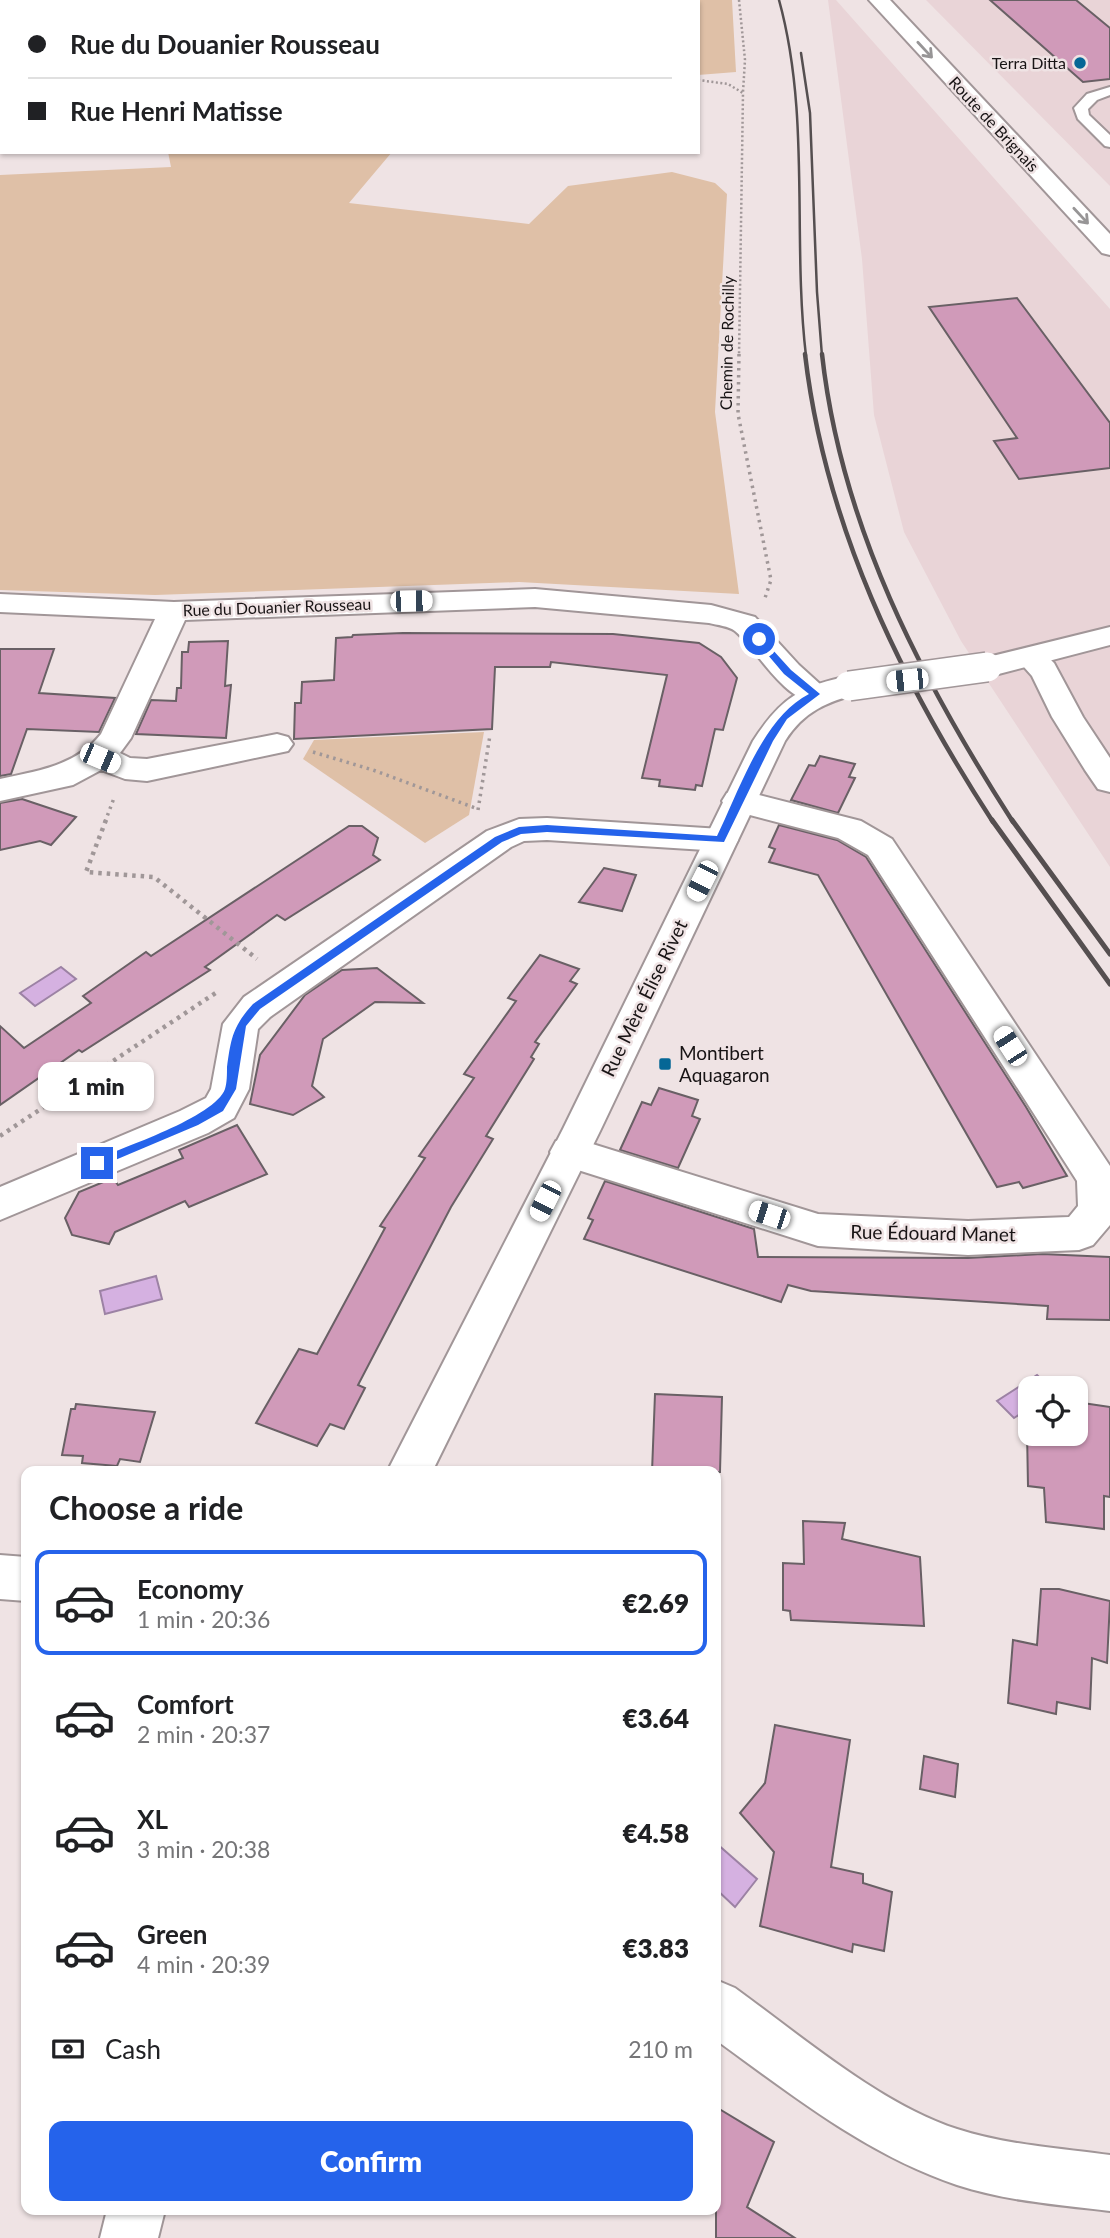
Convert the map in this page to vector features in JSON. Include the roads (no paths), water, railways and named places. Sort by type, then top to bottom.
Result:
[{"type":"street","name":"Route de Brignais","points":[[879,0],[1110,247]]},
{"type":"street","name":"Route de Brignais","points":[[905,0],[1016,116]]},
{"type":"street","name":"Rue du Douanier Rousseau","points":[[0,603],[174,611],[535,597],[602,601],[711,614],[744,623],[788,672],[832,690]]},
{"type":"street","points":[[113,763],[115,738],[174,611]]},
{"type":"street","name":"Rue Mère Élise Rivet","points":[[412,1466],[570,1152],[739,801],[784,717],[803,701],[832,690],[987,667],[1110,636]]},
{"type":"street","points":[[1031,658],[1046,670],[1057,700],[1069,721],[1110,780]]},
{"type":"street","points":[[0,790],[113,763],[147,770],[277,744]]},
{"type":"street","name":"Rue Édouard Manet","points":[[570,1152],[818,1230],[968,1238],[1079,1233],[1098,1211],[1097,1179],[880,847],[849,829],[739,801]]},
{"type":"street","points":[[0,1204],[194,1122],[219,1108],[230,1089],[241,1024],[257,1007],[499,839],[519,830],[547,829],[721,840]]},
{"type":"street","points":[[0,1577],[21,1579]]},
{"type":"street","points":[[721,2011],[822,2083],[892,2128],[956,2157],[1025,2171],[1110,2183]]},
{"type":"street","points":[[129,2238],[135,2215]]},
{"type":"lane","points":[[1110,91],[1092,97],[1081,108],[1083,116],[1110,143]]},
{"type":"railway","points":[[779,0],[795,88],[800,266],[806,356]]},
{"type":"railway","points":[[801,53],[810,113],[822,356]]},
{"type":"railway","points":[[805,354],[815,417],[830,479],[849,540],[872,598],[927,713],[993,822]]},
{"type":"railway","points":[[822,354],[832,418],[847,480],[890,599],[947,713],[1013,822]]},
{"type":"railway","points":[[992,820],[1110,984]]},
{"type":"railway","points":[[1012,820],[1110,954]]},
{"type":"place","name":"Terra Ditta","points":[[1080,63]]},
{"type":"place","name":"Montibert Aquagaron","points":[[665,1064]]}]
